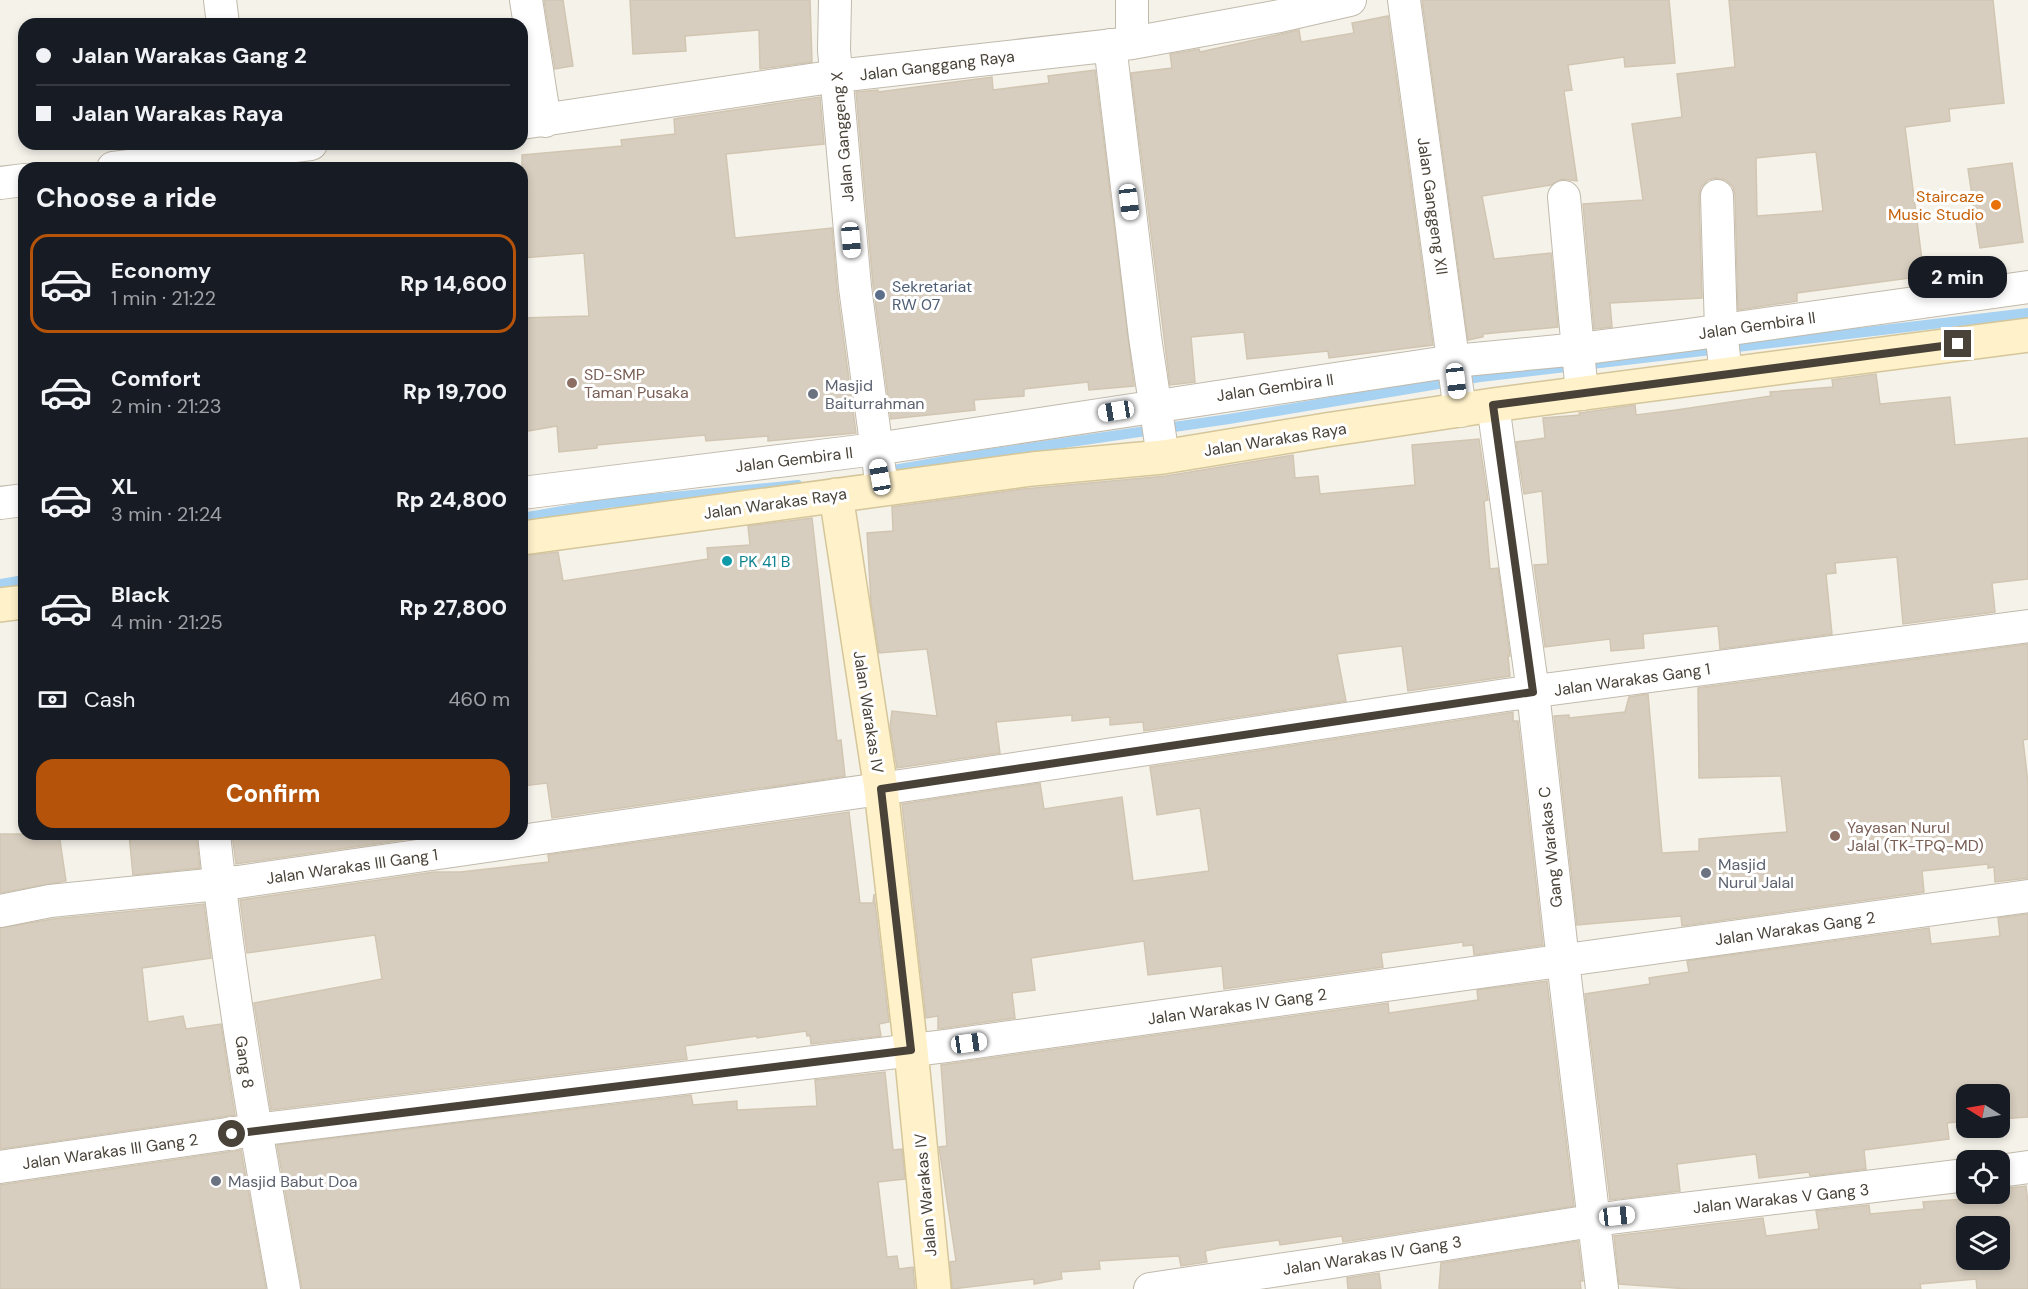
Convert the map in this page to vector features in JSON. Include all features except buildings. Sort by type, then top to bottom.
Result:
[{"type":"street","points":[[220,0],[222,18]]},
{"type":"street","points":[[526,0],[527,18]]},
{"type":"street","name":"Jalan Ganggeng X","points":[[835,0],[834,50],[855,287],[878,467]]},
{"type":"street","points":[[1132,0],[1121,44],[1162,453]]},
{"type":"street","name":"Jalan Ganggang Raya","points":[[534,122],[837,76],[1121,44],[1280,16],[1350,0]]},
{"type":"street","name":"Jalan Ganggeng XII","points":[[1404,0],[1457,383]]},
{"type":"street","points":[[528,30],[534,122]]},
{"type":"street","points":[[148,162],[219,150]]},
{"type":"street","points":[[0,183],[18,181]]},
{"type":"street","points":[[1717,196],[1724,351]]},
{"type":"street","points":[[1564,197],[1580,369]]},
{"type":"street","name":"Jalan Gembira II","points":[[540,512],[878,467],[1156,410],[1457,383],[1724,351],[2028,286]]},
{"type":"street","name":"Jalan Warakas Raya","points":[[540,512],[836,495],[878,467],[1032,469],[1162,453],[1326,430],[1457,383],[1493,405],[1580,369],[1724,351],[2028,335]]},
{"type":"street","name":"Gang Warakas C","points":[[1493,405],[1533,692],[1602,1289]]},
{"type":"street","name":"Jalan Warakas IV","points":[[836,495],[881,789],[911,1050],[934,1289]]},
{"type":"street","points":[[0,503],[18,501]]},
{"type":"street","points":[[0,605],[18,603]]},
{"type":"street","name":"Jalan Warakas Gang 1","points":[[881,789],[1533,692],[2028,626]]},
{"type":"street","name":"Jalan Warakas III Gang 1","points":[[528,840],[881,789]]},
{"type":"street","name":"Gang 8","points":[[215,840],[255,1130],[284,1289]]},
{"type":"street","name":"Jalan Warakas III Gang 1","points":[[0,911],[50,902],[219,884],[526,840]]},
{"type":"street","name":"Jalan Warakas Gang 2","points":[[1563,961],[2028,896]]},
{"type":"street","name":"Jalan Warakas IV Gang 2","points":[[911,1050],[1563,961]]},
{"type":"street","points":[[255,1130],[911,1050]]},
{"type":"street","name":"Jalan Warakas III Gang 2","points":[[0,1167],[255,1130]]},
{"type":"street","points":[[2010,1170],[2028,1167]]},
{"type":"street","name":"Jalan Warakas V Gang 3","points":[[1595,1220],[1956,1176]]},
{"type":"street","name":"Jalan Warakas IV Gang 3","points":[[1150,1289],[1337,1262],[1595,1220]]},
{"type":"waterway","points":[[882,472],[974,456],[1229,419],[1480,377],[2028,313]]},
{"type":"waterway","points":[[528,517],[608,503],[798,485]]},
{"type":"waterway","points":[[0,584],[18,581]]},
{"type":"place","name":"Staircaze Music Studio","points":[[1996,205]]},
{"type":"place","name":"Sekretariat RW 07","points":[[880,295]]},
{"type":"place","name":"SD-SMP Taman Pusaka","points":[[572,383]]},
{"type":"place","name":"Masjid Baiturrahman","points":[[813,394]]},
{"type":"place","name":"PK 41 B","points":[[727,561]]},
{"type":"place","name":"Yayasan Nurul Jalal (TK-TPQ-MD)","points":[[1835,836]]},
{"type":"place","name":"Masjid Nurul Jalal","points":[[1706,873]]},
{"type":"place","name":"Masjid Babut Doa","points":[[216,1181]]},
{"type":"route","points":[[232,1134],[911,1050],[881,789],[1533,692],[1493,405],[1958,344]]}]
